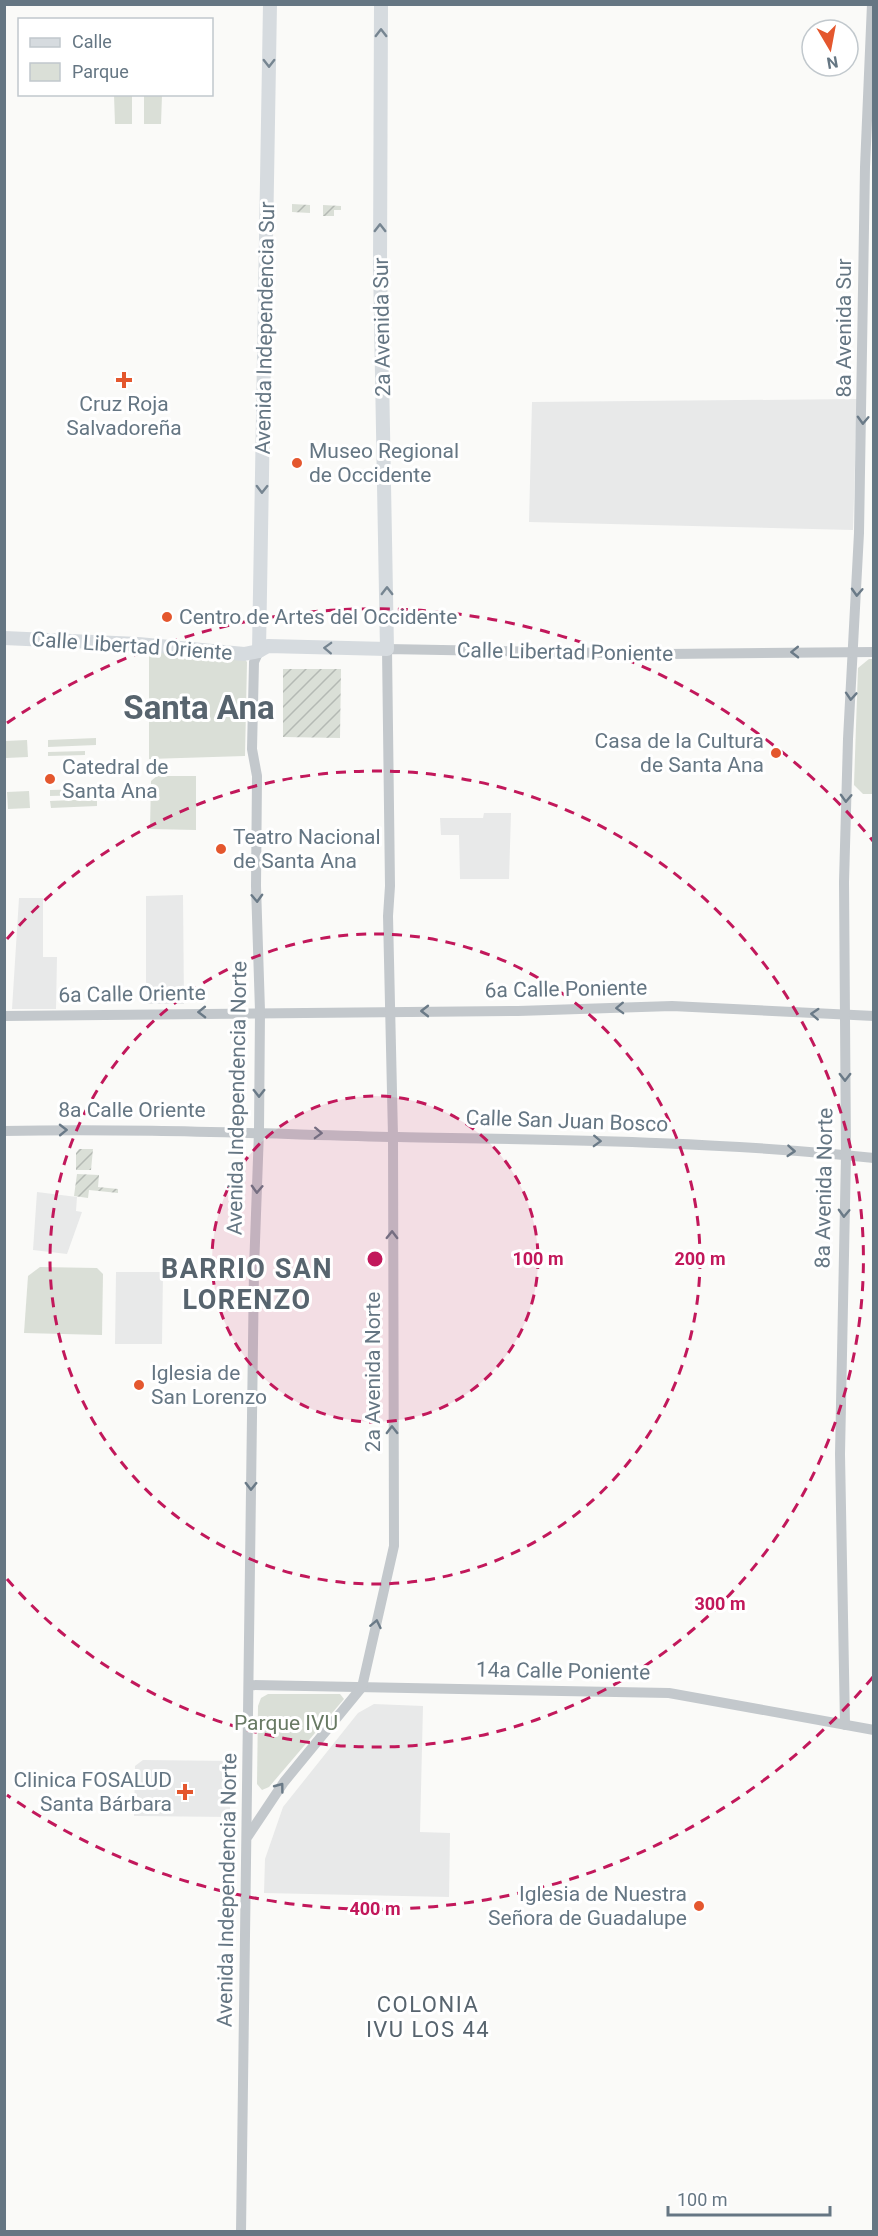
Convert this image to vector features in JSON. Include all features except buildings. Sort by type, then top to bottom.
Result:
[{"type":"main road","name":"Avenida Independencia Sur","points":[[259,651],[270,4]]},
{"type":"main road","name":"2a Avenida Sur","points":[[381,4],[380,265],[387,649]]},
{"type":"main road","name":"Calle Libertad Oriente","points":[[4,638],[138,644],[244,654],[259,651]]},
{"type":"main road","name":"Calle Libertad Poniente","points":[[259,651],[268,646],[387,649]]},
{"type":"street","name":"8a Avenida Sur","points":[[854,652],[864,382],[865,167],[872,4]]},
{"type":"street","name":"Calle Libertad Poniente","points":[[387,649],[668,654],[873,652]]},
{"type":"street","name":"2a Avenida Norte","points":[[248,1836],[284,1782],[362,1687],[394,1546],[393,1136],[387,649]]},
{"type":"street","name":"Avenida Independencia Norte","points":[[241,2232],[254,1269],[260,1011],[256,886],[257,776],[252,749],[254,662],[259,651]]},
{"type":"street","name":"8a Avenida Norte","points":[[845,1725],[840,1454],[841,1303],[846,1155],[844,882],[854,652]]},
{"type":"street","name":"6a Calle Poniente","points":[[260,1011],[518,1011],[672,1006],[873,1016]]},
{"type":"street","name":"6a Calle Oriente","points":[[4,1016],[260,1011]]},
{"type":"street","name":"8a Calle Oriente","points":[[4,1131],[144,1129],[259,1131]]},
{"type":"street","name":"Calle San Juan Bosco","points":[[259,1131],[673,1144],[873,1158]]},
{"type":"street","name":"14a Calle Poniente","points":[[249,1685],[669,1693],[873,1730]]},
{"type":"shaded area","points":[[857,399],[853,530],[529,522],[532,402]]},
{"type":"shaded area","points":[[484,813],[511,813],[509,879],[460,879],[459,835],[441,835],[440,818],[483,818]]},
{"type":"shaded area","points":[[183,895],[184,1004],[146,1004],[146,896]]},
{"type":"shaded area","points":[[19,898],[43,898],[43,957],[57,957],[56,1009],[12,1009]]},
{"type":"shaded area","points":[[37,1192],[77,1197],[76,1211],[82,1212],[67,1254],[33,1250]]},
{"type":"shaded area","points":[[116,1272],[163,1272],[162,1344],[115,1344]]},
{"type":"shaded area","points":[[374,1704],[423,1706],[420,1832],[450,1833],[449,1897],[264,1893],[265,1859],[283,1807],[358,1713]]},
{"type":"shaded area","points":[[143,1760],[230,1761],[230,1817],[134,1816],[135,1766]]},
{"type":"green space","points":[[114,96],[132,96],[132,124],[115,124]]},
{"type":"green space","points":[[144,96],[162,96],[161,124],[144,124]]},
{"type":"green space","points":[[292,204],[310,205],[310,213],[292,212]]},
{"type":"green space","points":[[323,205],[341,206],[341,210],[334,210],[334,216],[323,216]]},
{"type":"green space","points":[[149,651],[244,658],[247,662],[245,756],[149,759]]},
{"type":"green space","points":[[869,659],[874,659],[874,794],[863,794],[854,785],[858,668]]},
{"type":"green space","points":[[283,669],[341,669],[340,738],[283,737]]},
{"type":"green space","points":[[96,738],[96,745],[48,747],[48,740]]},
{"type":"green space","points":[[27,740],[28,757],[6,758],[5,741]]},
{"type":"green space","points":[[85,751],[85,755],[48,756],[48,752]]},
{"type":"green space","points":[[157,776],[196,776],[196,830],[150,829],[151,781]]},
{"type":"green space","points":[[86,789],[86,795],[50,796],[50,790]]},
{"type":"green space","points":[[29,791],[30,808],[8,809],[7,792]]},
{"type":"green space","points":[[97,799],[97,806],[51,808],[50,801]]},
{"type":"green space","points":[[79,1149],[93,1149],[91,1170],[76,1170],[76,1153]]},
{"type":"green space","points":[[77,1174],[99,1175],[98,1187],[118,1189],[118,1193],[89,1190],[88,1198],[74,1196]]},
{"type":"green space","points":[[40,1267],[97,1268],[103,1274],[102,1335],[24,1333],[28,1276]]},
{"type":"green space","name":"Parque IVU","points":[[268,1694],[340,1694],[344,1699],[269,1787],[262,1790],[257,1784],[258,1706],[261,1698]]},
{"type":"place","name":"Cruz Roja Salvadoreña","points":[[124,380]]},
{"type":"place","name":"Museo Regional de Occidente","points":[[297,463]]},
{"type":"place","name":"Centro de Artes del Occidente","points":[[167,617]]},
{"type":"place","name":"Casa de la Cultura de Santa Ana","points":[[776,753]]},
{"type":"place","name":"Catedral de Santa Ana","points":[[50,779]]},
{"type":"place","name":"Teatro Nacional de Santa Ana","points":[[221,849]]},
{"type":"place","name":"Iglesia de San Lorenzo","points":[[139,1385]]},
{"type":"place","name":"Clinica FOSALUD Santa Bárbara","points":[[185,1792]]},
{"type":"place","name":"Iglesia de Nuestra Señora de Guadalupe","points":[[699,1906]]},
{"type":"district","name":"Santa Ana","points":[[199,707]]},
{"type":"district","name":"BARRIO SAN LORENZO","points":[[247,1284]]},
{"type":"district","name":"COLONIA IVU LOS 44","points":[[428,2016]]}]
